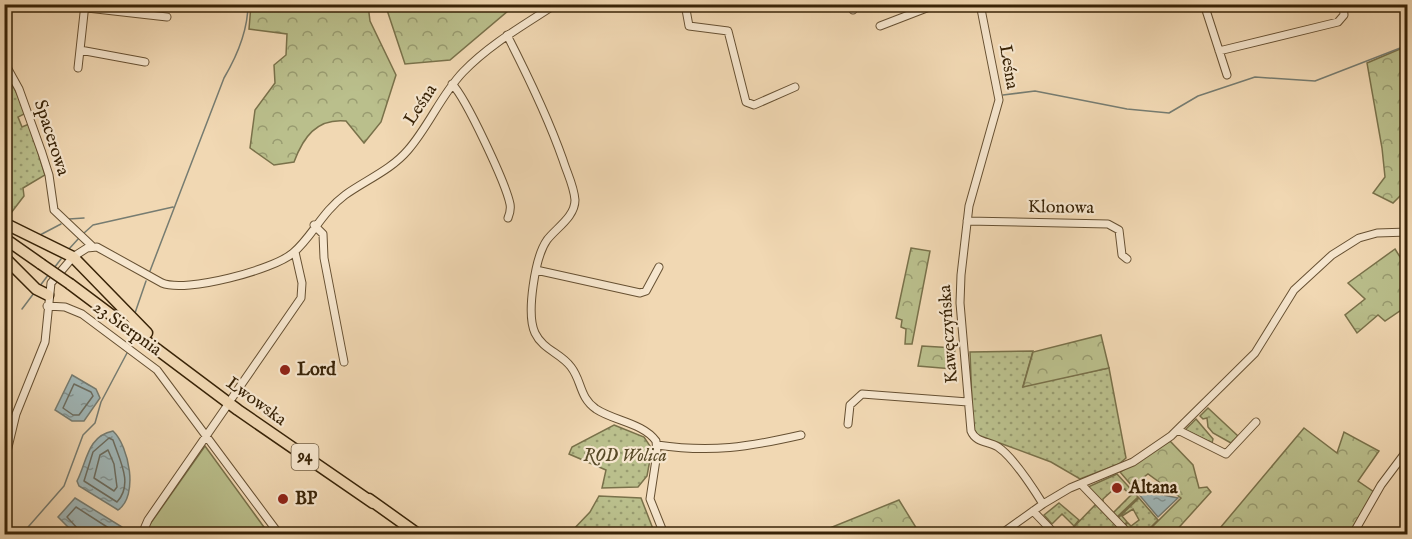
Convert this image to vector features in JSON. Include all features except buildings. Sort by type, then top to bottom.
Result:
[{"type":"main road","points":[[4,224],[74,257],[172,356]]},
{"type":"main road","name":"Lwowska","points":[[4,238],[418,534]]},
{"type":"main road","points":[[4,257],[48,301]]},
{"type":"main road","name":"Lwowska","points":[[153,344],[230,400]]},
{"type":"street","points":[[52,4],[166,17]]},
{"type":"street","name":"Leśna","points":[[295,252],[314,225],[344,195],[402,156],[452,84],[474,61],[507,35],[556,4]]},
{"type":"street","points":[[686,4],[689,26],[728,31],[746,102],[754,105],[795,87]]},
{"type":"street","points":[[880,26],[937,4]]},
{"type":"street","name":"Leśna","points":[[980,4],[999,100],[990,134]]},
{"type":"street","points":[[1204,4],[1227,75]]},
{"type":"street","points":[[1219,51],[1338,22],[1344,15],[1342,4]]},
{"type":"street","points":[[78,68],[85,6]]},
{"type":"street","points":[[507,35],[531,81],[574,190],[575,202],[569,217],[546,242],[538,259],[531,318],[538,339],[571,366],[583,396],[593,406],[643,429],[653,437],[657,445],[650,499],[664,534]]},
{"type":"street","points":[[80,50],[145,62]]},
{"type":"street","name":"Spacerowa","points":[[4,62],[20,91],[42,153],[50,179],[54,210],[92,246]]},
{"type":"street","points":[[452,84],[465,101],[502,183],[510,204],[508,218]]},
{"type":"street","name":"Kawęczyńska","points":[[990,134],[967,221],[960,288],[972,434],[976,439],[1004,452],[1043,504]]},
{"type":"street","name":"Klonowa","points":[[967,221],[1108,224],[1118,228],[1122,255],[1127,258]]},
{"type":"street","points":[[314,225],[323,234],[324,258],[344,362]]},
{"type":"street","points":[[1001,534],[1043,504],[1150,453],[1178,430],[1254,353],[1280,310],[1306,276],[1332,255],[1359,238],[1377,233],[1407,232]]},
{"type":"street","points":[[4,464],[16,414],[44,345],[51,283],[59,271],[74,257],[92,246],[103,249],[162,283],[174,286],[246,274],[295,252],[302,283],[301,298],[148,520],[142,534]]},
{"type":"street","points":[[536,270],[640,293],[646,291],[659,267]]},
{"type":"street","name":"23 Sierpnia","points":[[48,301],[73,309],[149,363],[165,380],[279,534]]},
{"type":"street","points":[[848,424],[850,405],[862,394],[968,402]]},
{"type":"street","points":[[1178,430],[1227,454],[1256,422]]},
{"type":"street","points":[[198,425],[214,424]]},
{"type":"street","points":[[657,445],[699,450],[737,448],[801,435]]},
{"type":"street","points":[[1353,534],[1381,485],[1407,449]]},
{"type":"street","points":[[1081,484],[1129,534]]},
{"type":"street","points":[[1033,511],[1055,534]]},
{"type":"green space","points":[[385,4],[515,5],[450,60],[405,64]]},
{"type":"green space","points":[[251,5],[368,5],[370,21],[396,75],[381,122],[364,143],[346,121],[336,121],[326,123],[312,131],[294,162],[274,165],[250,148],[255,110],[275,83],[274,65],[286,55],[287,34],[249,29]]},
{"type":"green space","points":[[1407,46],[1407,189],[1393,203],[1373,193],[1385,177],[1367,63]]},
{"type":"green space","points":[[4,67],[26,113],[18,117],[22,127],[29,124],[45,175],[23,188],[24,196],[11,213],[4,210],[7,195],[4,193]]},
{"type":"green space","points":[[911,248],[930,251],[912,344],[905,344],[906,329],[901,327],[902,320],[896,318]]},
{"type":"green space","points":[[1395,249],[1407,268],[1407,306],[1385,321],[1378,315],[1357,333],[1345,315],[1365,299],[1348,283]]},
{"type":"green space","points":[[1101,335],[1109,368],[1023,387],[1033,352]]},
{"type":"green space","points":[[922,346],[955,348],[953,369],[918,366]]},
{"type":"green space","points":[[1033,351],[1023,386],[1109,368],[1126,458],[1119,464],[1080,479],[1051,462],[978,435],[973,429],[970,352]]},
{"type":"green space","points":[[1208,408],[1238,436],[1231,443],[1213,433],[1208,427],[1207,418],[1203,419],[1200,416]]},
{"type":"green space","points":[[1196,419],[1213,439],[1212,443],[1185,430]]},
{"type":"green space","name":"ROD Wolica","points":[[614,425],[644,437],[652,449],[647,476],[638,487],[602,488],[606,470],[569,454],[572,447]]},
{"type":"green space","points":[[1304,428],[1337,453],[1344,432],[1379,451],[1358,481],[1374,492],[1351,534],[1215,534]]},
{"type":"green space","points":[[1170,441],[1193,465],[1199,488],[1207,487],[1211,492],[1173,534],[1145,534],[1181,498],[1148,474],[1132,486],[1120,472]]},
{"type":"green space","points":[[205,446],[269,534],[141,534],[148,527]]},
{"type":"green space","points":[[1117,474],[1138,497],[1117,517],[1113,513],[1131,495],[1124,489],[1119,493],[1114,489],[1103,499],[1103,503],[1088,487]]},
{"type":"green space","name":"ROD Wolica","points":[[599,496],[641,498],[655,534],[569,534],[590,512]]},
{"type":"green space","points":[[1139,498],[1158,520],[1144,534],[1133,534],[1124,526],[1128,523],[1131,526],[1139,520],[1133,509],[1122,516],[1127,522],[1124,525],[1117,519]]},
{"type":"green space","points":[[899,500],[920,534],[815,534]]},
{"type":"green space","points":[[1059,503],[1079,520],[1074,526],[1062,514],[1052,524],[1044,515]]},
{"type":"green space","points":[[1096,504],[1126,534],[1067,534]]},
{"type":"water","points":[[72,375],[96,389],[100,398],[84,421],[72,421],[55,410]]},
{"type":"water","points":[[113,431],[119,438],[127,459],[130,483],[124,503],[118,510],[79,486],[77,481],[93,444],[104,434]]},
{"type":"water","points":[[1144,484],[1158,494],[1178,498],[1158,517],[1136,491]]},
{"type":"water","points":[[75,498],[122,527],[124,534],[75,534],[58,517]]},
{"type":"waterway","points":[[150,271],[224,78],[241,43],[248,4]]},
{"type":"waterway","points":[[1003,95],[1035,91],[1127,109],[1169,113],[1198,96],[1255,77],[1315,81],[1408,45]]},
{"type":"waterway","points":[[84,233],[93,225],[173,207]]},
{"type":"waterway","points":[[69,219],[84,218]]},
{"type":"waterway","points":[[40,235],[61,224]]},
{"type":"waterway","points":[[69,249],[79,238]]},
{"type":"waterway","points":[[54,268],[61,259]]},
{"type":"waterway","points":[[39,287],[49,274]]},
{"type":"waterway","points":[[135,313],[146,281]]},
{"type":"waterway","points":[[22,309],[34,293]]},
{"type":"waterway","points":[[22,534],[64,486],[83,435],[95,423],[101,402],[127,353]]},
{"type":"place","name":"Lord","points":[[285,370]]},
{"type":"place","name":"Altana","points":[[1117,488]]},
{"type":"place","name":"BP","points":[[283,499]]}]
